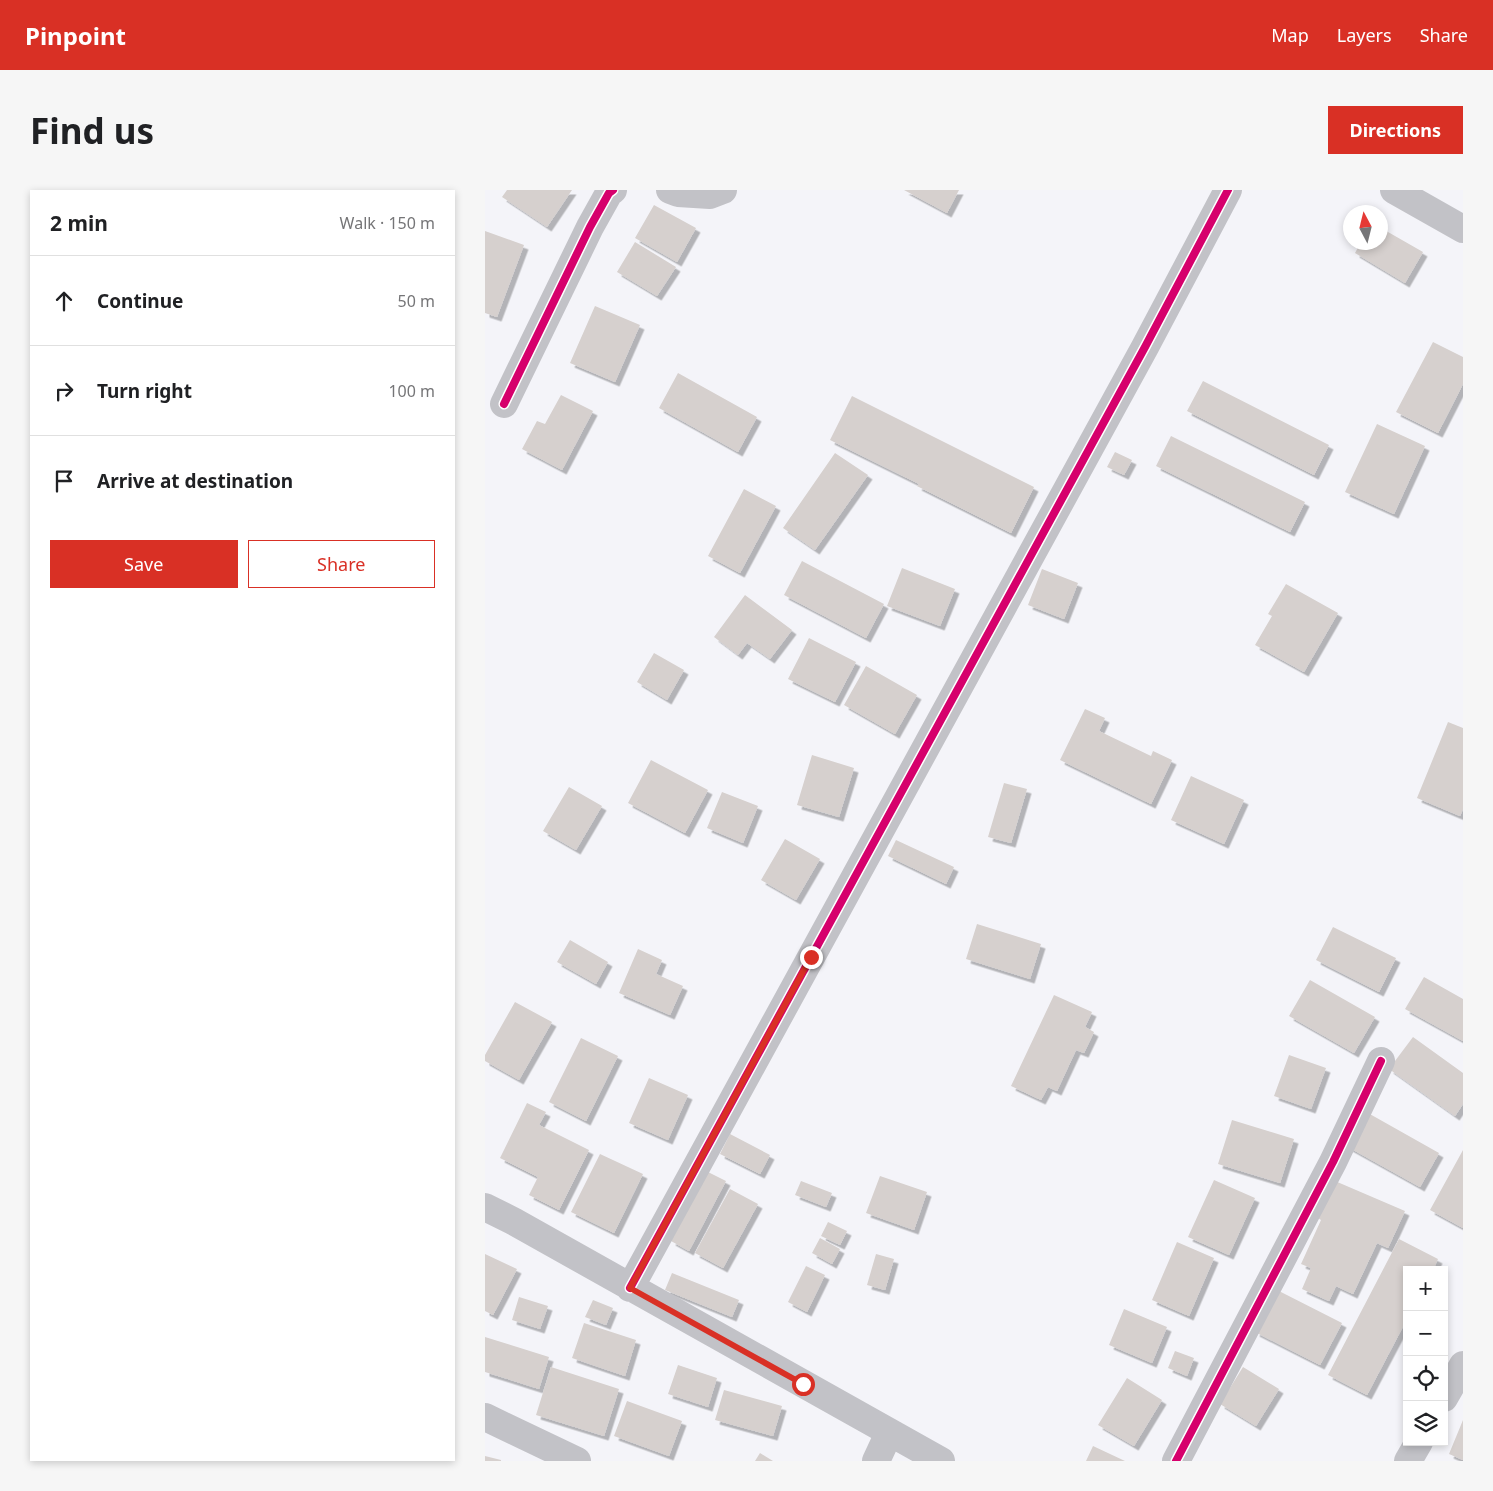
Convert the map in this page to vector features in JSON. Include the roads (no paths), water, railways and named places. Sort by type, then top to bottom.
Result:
[{"type":"street","points":[[504,404],[591,227],[609,193],[613,190]]},
{"type":"street","points":[[670,190],[678,193],[710,195],[723,190]]},
{"type":"street","points":[[630,1288],[1141,356],[1228,190]]},
{"type":"street","points":[[1393,190],[1463,229]]},
{"type":"street","points":[[1176,1461],[1333,1162],[1381,1061]]},
{"type":"street","points":[[485,1207],[941,1461]]},
{"type":"street","points":[[1448,1391],[1463,1365]]},
{"type":"street","points":[[485,1417],[577,1461]]},
{"type":"street","points":[[876,1461],[889,1433]]},
{"type":"street","points":[[1409,1461],[1417,1446]]}]
